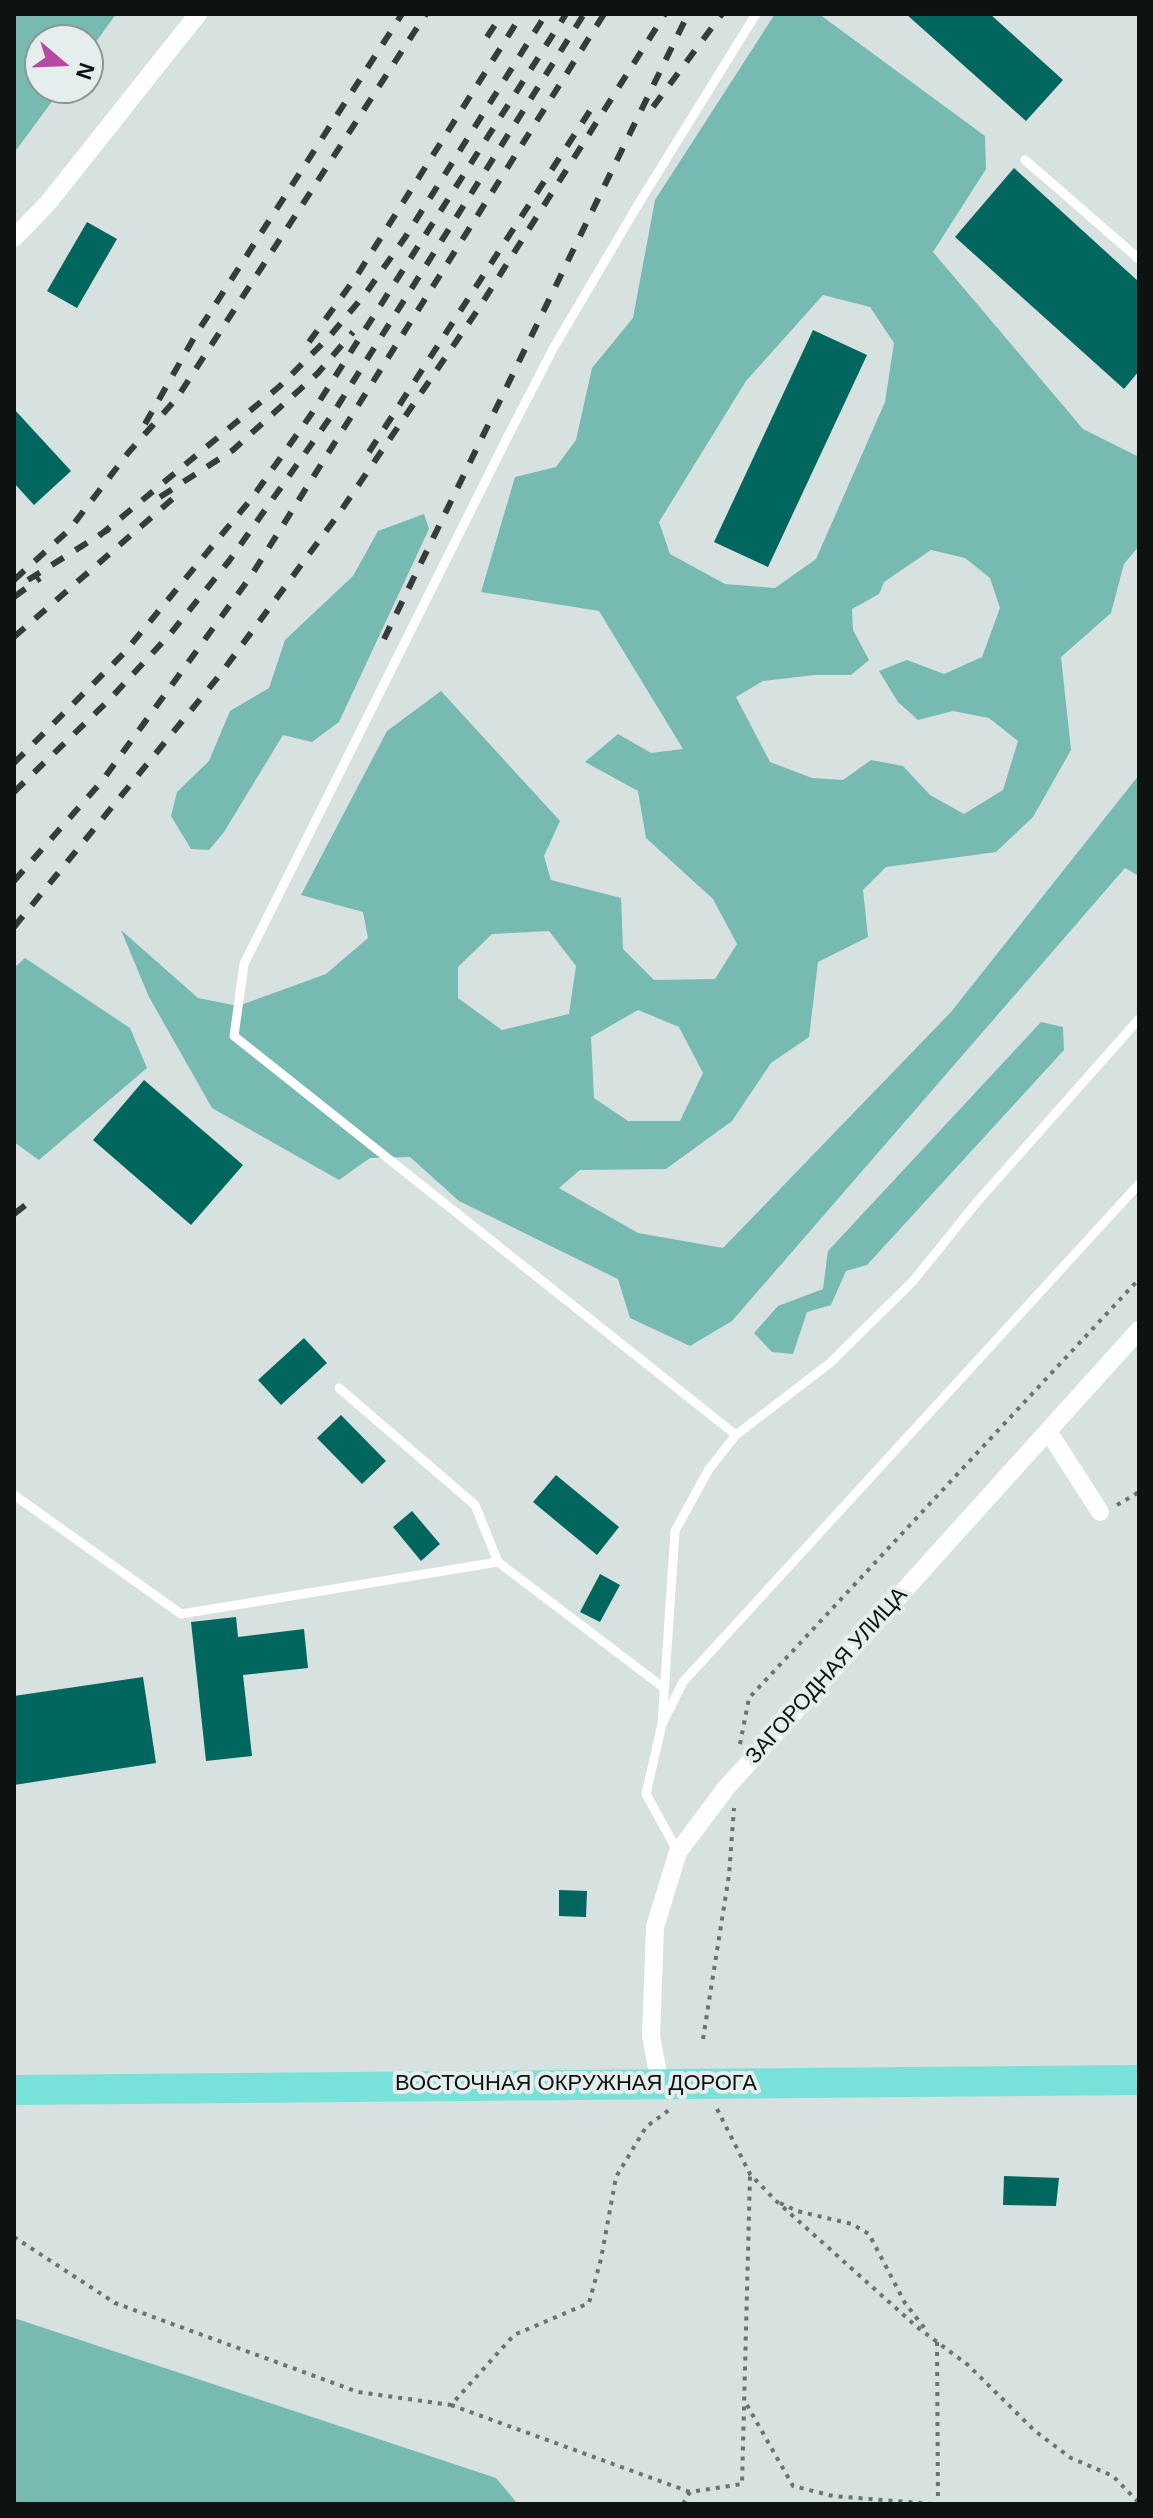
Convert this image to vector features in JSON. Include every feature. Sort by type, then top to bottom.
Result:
[{"type":"main road","name":"ВОСТОЧНАЯ ОКРУЖНАЯ ДОРОГА","points":[[14,2090],[1139,2080]]},
{"type":"street","points":[[15,241],[198,14]]},
{"type":"street","name":"ЗАГОРОДНАЯ УЛИЦА","points":[[660,2084],[651,2036],[655,1927],[678,1852],[726,1788],[1139,1330]]},
{"type":"street","points":[[1048,1431],[1100,1512]]},
{"type":"lane","points":[[736,1435],[234,1036],[244,964],[508,436],[592,282],[756,14]]},
{"type":"lane","points":[[1025,160],[1139,259]]},
{"type":"lane","points":[[678,1852],[646,1794],[662,1724],[675,1531],[709,1469],[736,1435],[830,1363],[913,1281],[977,1202],[1139,1019]]},
{"type":"lane","points":[[662,1724],[683,1682],[1139,1184]]},
{"type":"lane","points":[[339,1388],[475,1505],[498,1562],[664,1688]]},
{"type":"lane","points":[[14,1495],[181,1614],[498,1562]]},
{"type":"path","points":[[1100,1512],[1139,1492]]},
{"type":"path","points":[[451,2405],[514,2335],[589,2303],[601,2259],[616,2177],[646,2127],[704,2083],[750,2174],[917,2327],[928,2332]]},
{"type":"path","points":[[14,2237],[115,2303],[358,2392],[451,2405],[690,2492],[742,2484],[750,2174]]},
{"type":"path","points":[[775,2200],[797,2211],[852,2224],[869,2234],[905,2303],[937,2342],[1005,2398],[1035,2431],[1071,2458],[1113,2476],[1139,2503]]},
{"type":"path","points":[[746,2403],[793,2486],[833,2496],[935,2504],[937,2342]]},
{"type":"path","points":[[683,2504],[690,2492]]},
{"type":"shaded area","points":[[14,14],[116,14],[104,31],[104,24],[24,24],[24,104],[50,104],[14,153]]},
{"type":"shaded area","points":[[775,14],[819,14],[985,136],[986,169],[933,252],[1083,429],[1139,457],[1139,546],[1124,564],[1111,613],[1061,657],[1071,750],[1033,817],[996,852],[886,867],[863,890],[868,937],[818,962],[809,1037],[771,1063],[732,1121],[666,1169],[580,1170],[559,1188],[638,1233],[723,1248],[951,1012],[1139,775],[1139,876],[1125,868],[732,1321],[690,1346],[630,1318],[618,1279],[459,1201],[410,1157],[370,1158],[339,1180],[212,1108],[149,997],[121,930],[198,998],[238,1006],[326,974],[368,938],[363,912],[301,895],[387,731],[441,691],[560,821],[544,856],[551,880],[621,898],[623,949],[654,980],[715,979],[737,944],[713,899],[646,838],[638,791],[585,762],[618,734],[651,753],[683,749],[599,611],[481,592],[515,477],[556,467],[576,440],[592,368],[633,318],[655,200]],"holes":[[[823,295],[870,307],[894,343],[885,402],[816,559],[775,588],[725,584],[670,554],[659,522],[746,381]],[[931,550],[965,558],[990,578],[1000,608],[982,657],[944,674],[907,660],[879,671],[898,702],[918,720],[953,711],[989,718],[1018,741],[1003,790],[964,814],[930,795],[903,766],[871,760],[843,780],[812,778],[770,762],[736,697],[763,681],[815,675],[851,675],[869,660],[853,630],[852,609],[879,594],[884,582]],[[549,931],[576,966],[569,1014],[502,1030],[458,998],[458,967],[492,934]],[[638,1010],[679,1027],[703,1073],[680,1121],[628,1121],[594,1098],[591,1037]]]},
{"type":"shaded area","points":[[424,514],[429,529],[339,722],[312,742],[283,735],[224,832],[209,850],[191,849],[171,816],[177,792],[209,761],[230,711],[269,688],[285,640],[353,576],[378,531]]},
{"type":"shaded area","points":[[25,958],[130,1028],[147,1068],[39,1160],[14,1142],[14,968]]},
{"type":"shaded area","points":[[1041,1022],[1063,1027],[1064,1050],[867,1265],[846,1271],[831,1305],[807,1312],[793,1354],[772,1352],[754,1333],[778,1306],[823,1289],[828,1251]]},
{"type":"shaded area","points":[[14,2318],[496,2478],[518,2504],[14,2504]]},
{"type":"building","points":[[906,14],[990,14],[1063,80],[1026,121]]},
{"type":"building","points":[[1014,168],[1139,282],[1139,371],[1124,389],[955,237]]},
{"type":"building","points":[[87,222],[117,239],[77,308],[47,291]]},
{"type":"building","points":[[813,330],[867,355],[768,567],[714,542]]},
{"type":"building","points":[[14,409],[71,471],[34,505],[14,483]]},
{"type":"building","points":[[144,1080],[243,1165],[191,1225],[93,1140]]},
{"type":"building","points":[[304,1338],[327,1363],[281,1405],[258,1380]]},
{"type":"building","points":[[341,1415],[386,1461],[362,1484],[317,1438]]},
{"type":"building","points":[[556,1475],[619,1527],[597,1555],[533,1502]]},
{"type":"building","points":[[412,1511],[440,1544],[421,1561],[393,1527]]},
{"type":"building","points":[[600,1574],[620,1585],[600,1622],[580,1612]]},
{"type":"building","points":[[236,1617],[238,1637],[304,1629],[308,1668],[243,1675],[252,1756],[206,1761],[191,1622]]},
{"type":"building","points":[[143,1677],[156,1763],[14,1785],[14,1696]]},
{"type":"building","points":[[559,1890],[587,1891],[586,1917],[559,1916]]},
{"type":"building","points":[[1004,2176],[1059,2178],[1056,2206],[1003,2205]]},
{"type":"railway","points":[[145,424],[195,336],[402,14]]},
{"type":"railway","points":[[14,580],[69,530],[128,453],[177,398],[426,14]]},
{"type":"railway","points":[[487,37],[502,14]]},
{"type":"railway","points":[[309,342],[356,277],[522,14]]},
{"type":"railway","points":[[99,536],[280,386],[329,337],[366,293],[406,236],[546,14]]},
{"type":"railway","points":[[14,763],[124,653],[252,498],[310,416],[566,14]]},
{"type":"railway","points":[[14,792],[110,699],[171,633],[229,561],[332,415],[584,14]]},
{"type":"railway","points":[[14,881],[102,781],[251,576],[604,14]]},
{"type":"railway","points":[[14,927],[219,676],[338,515],[479,308],[665,14]]},
{"type":"railway","points":[[384,639],[688,14]]},
{"type":"railway","points":[[653,107],[722,14]]},
{"type":"railway","points":[[369,452],[595,103]]},
{"type":"railway","points":[[160,497],[233,450],[318,373],[353,332]]},
{"type":"railway","points":[[14,637],[177,495]]},
{"type":"railway","points":[[28,580],[109,529]]},
{"type":"railway","points":[[14,597],[40,578]]},
{"type":"railway","points":[[14,1214],[27,1204]]}]
